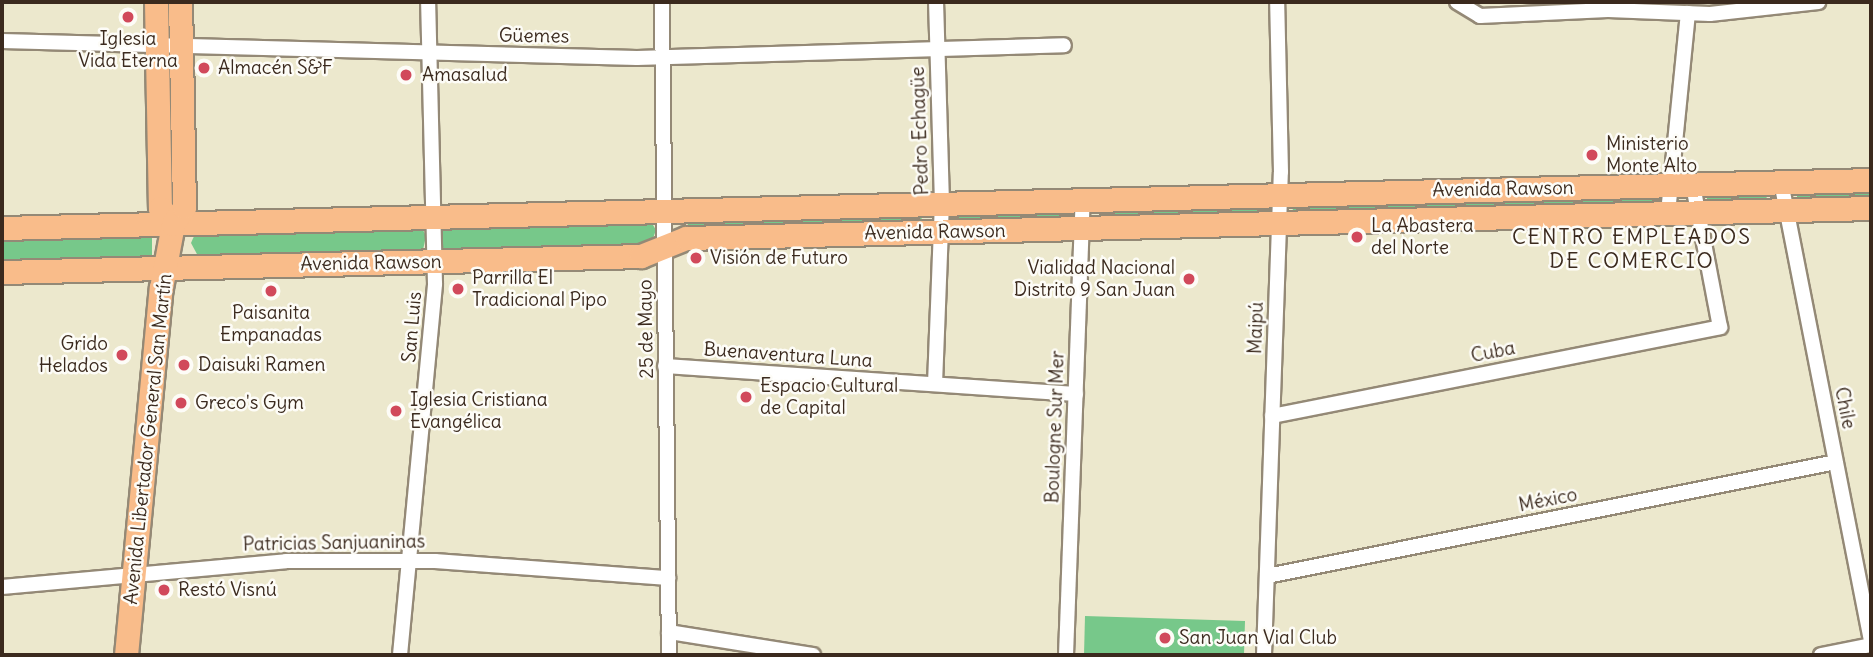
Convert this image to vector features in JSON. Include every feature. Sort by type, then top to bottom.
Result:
[{"type":"main road","points":[[156,2],[160,208],[173,224]]},
{"type":"main road","name":"Avenida Libertador General San Martín","points":[[126,655],[165,268],[173,224],[184,207],[180,2]]},
{"type":"main road","name":"Avenida Rawson","points":[[2,228],[1871,180]]},
{"type":"main road","name":"Avenida Rawson","points":[[2,272],[641,256],[686,238],[1871,208]]},
{"type":"street","name":"San Luis","points":[[400,655],[434,261],[428,2]]},
{"type":"street","name":"25 de Mayo","points":[[662,2],[669,655]]},
{"type":"street","name":"Pedro Echagüe","points":[[935,384],[942,203],[936,2]]},
{"type":"street","name":"Maipú","points":[[1264,655],[1280,195],[1277,2]]},
{"type":"street","points":[[1457,2],[1480,16],[1608,6],[1688,13],[1818,2]]},
{"type":"street","points":[[1668,213],[1682,185],[1688,13]]},
{"type":"street","name":"Güemes","points":[[2,41],[663,56],[937,47],[1064,46]]},
{"type":"street","name":"Chile","points":[[1781,182],[1871,643]]},
{"type":"street","points":[[1682,185],[1698,213]]},
{"type":"street","name":"Boulogne Sur Mer","points":[[1066,655],[1083,200]]},
{"type":"street","name":"Cuba","points":[[1272,415],[1720,327],[1698,213]]},
{"type":"street","name":"Buenaventura Luna","points":[[665,366],[1076,394]]},
{"type":"street","name":"México","points":[[1267,576],[1836,462]]},
{"type":"street","name":"Patricias Sanjuaninas","points":[[2,587],[286,561],[408,561],[668,578]]},
{"type":"street","points":[[669,632],[813,655]]},
{"type":"street","points":[[1821,655],[1871,643]]},
{"type":"green space","points":[[1871,188],[1871,201],[1797,200],[1798,192]]},
{"type":"green space","points":[[1766,193],[1767,200],[1708,204],[1707,200],[1707,194]]},
{"type":"green space","points":[[1653,194],[1654,204],[1292,211],[1295,205]]},
{"type":"green space","points":[[1260,205],[1260,214],[1099,217],[1099,209]]},
{"type":"green space","points":[[1062,210],[1063,217],[958,221],[957,217],[959,211]]},
{"type":"green space","points":[[921,214],[922,221],[689,229],[688,226],[688,222]]},
{"type":"green space","points":[[650,220],[656,230],[651,244],[444,250],[440,239],[444,225]]},
{"type":"green space","points":[[421,226],[426,236],[423,250],[198,256],[191,243],[195,234]]},
{"type":"green space","points":[[152,235],[152,257],[2,261],[2,236]]},
{"type":"green space","name":"San Juan Vial Club","points":[[1085,616],[1245,621],[1244,655],[1084,655]]},
{"type":"place","name":"Iglesia Vida Eterna","points":[[128,17]]},
{"type":"place","name":"Almacén S&F","points":[[204,68]]},
{"type":"place","name":"Amasalud","points":[[406,75]]},
{"type":"place","name":"Ministerio Monte Alto","points":[[1592,155]]},
{"type":"place","name":"La Abastera del Norte","points":[[1357,237]]},
{"type":"place","name":"Visión de Futuro","points":[[696,258]]},
{"type":"place","name":"Vialidad Nacional Distrito 9 San Juan","points":[[1189,279]]},
{"type":"place","name":"Parrilla El Tradicional Pipo","points":[[458,289]]},
{"type":"place","name":"Paisanita Empanadas","points":[[271,291]]},
{"type":"place","name":"Grido Helados","points":[[122,355]]},
{"type":"place","name":"Daisuki Ramen","points":[[184,365]]},
{"type":"place","name":"Espacio Cultural de Capital","points":[[746,397]]},
{"type":"place","name":"Greco's Gym","points":[[181,403]]},
{"type":"place","name":"Iglesia Cristiana Evangélica","points":[[396,411]]},
{"type":"place","name":"Restó Visnú","points":[[164,590]]},
{"type":"place","name":"San Juan Vial Club","points":[[1165,638]]},
{"type":"district","name":"CENTRO EMPLEADOS DE COMERCIO","points":[[1632,249]]}]
